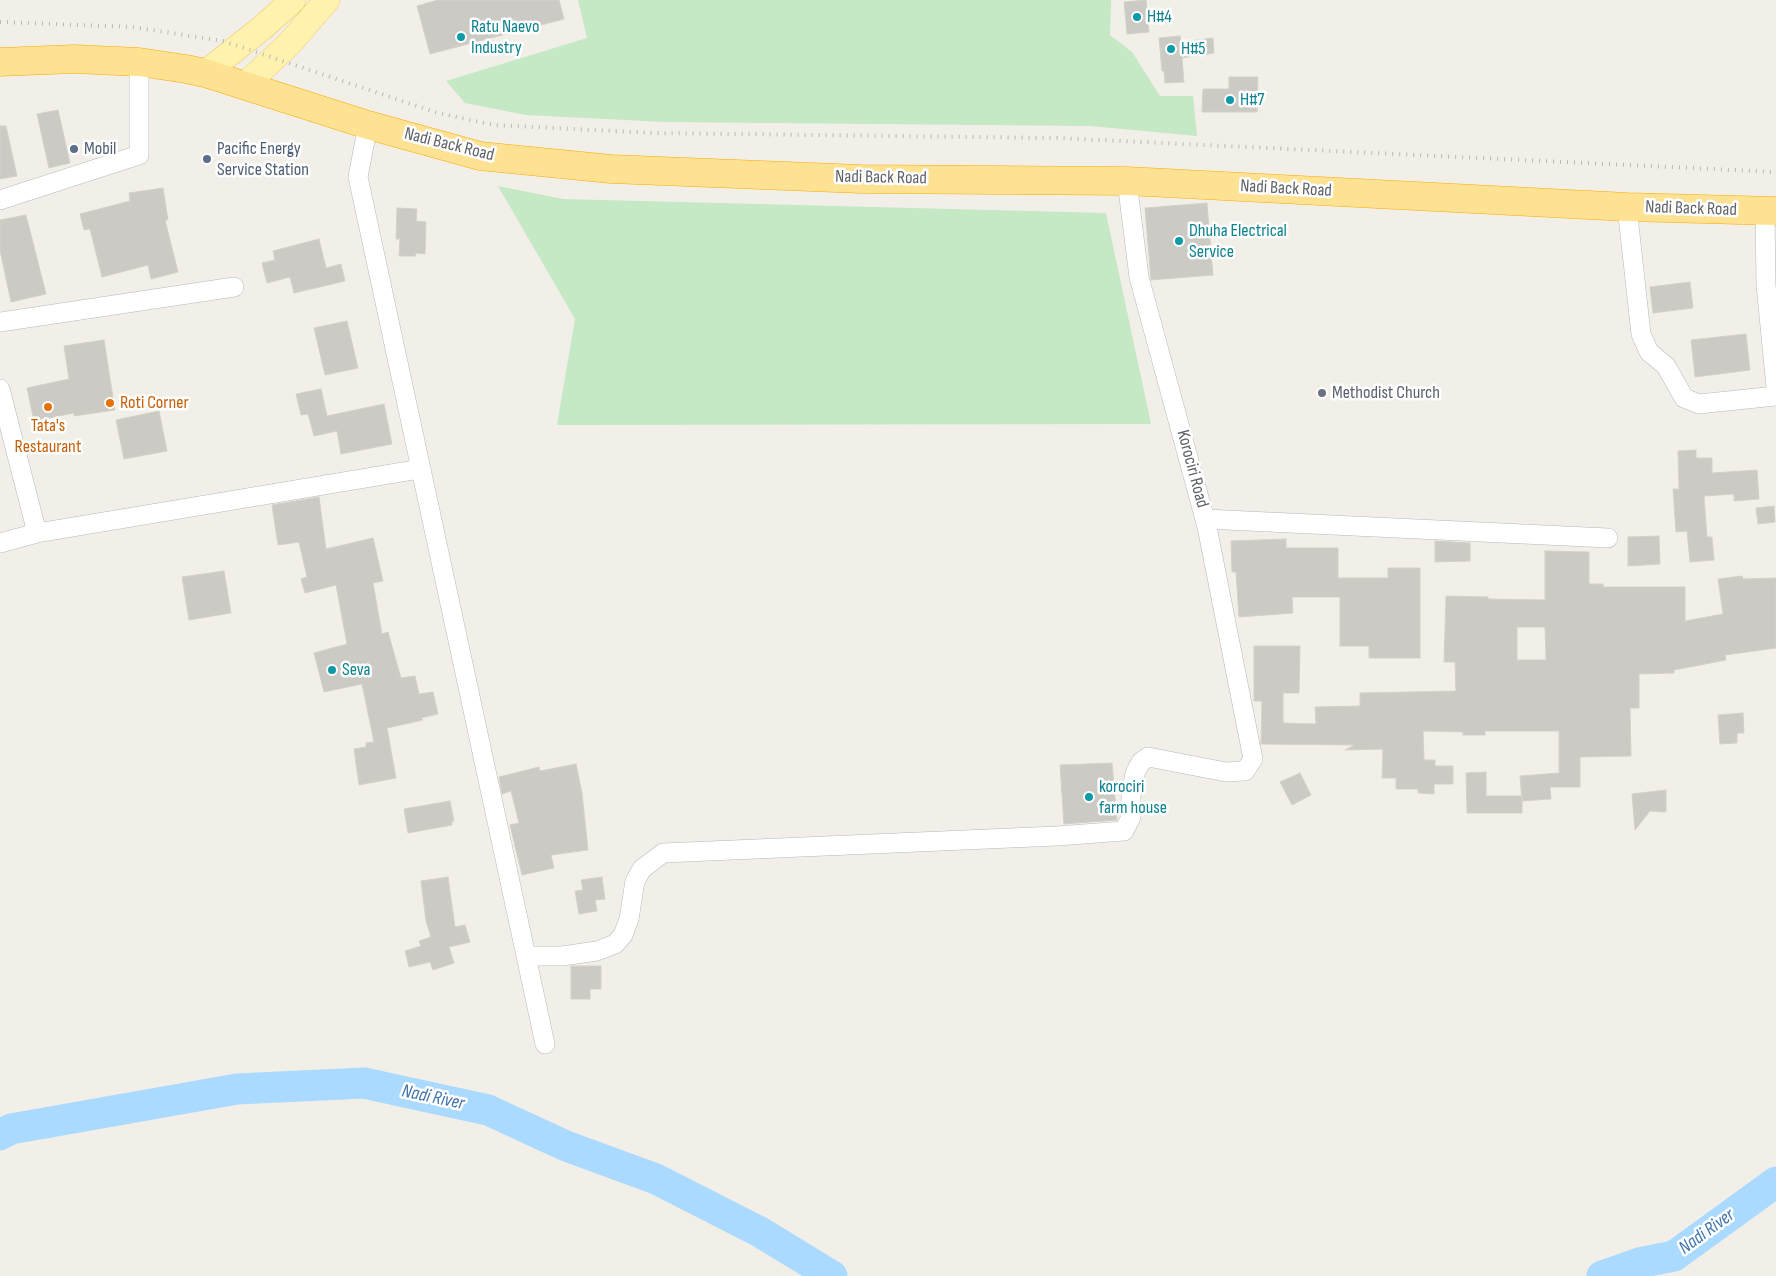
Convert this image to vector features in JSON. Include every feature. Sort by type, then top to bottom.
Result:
[{"type":"highway","name":"Nadi Back Road","points":[[0,62],[74,59],[139,62],[205,73],[368,125],[480,156],[611,168],[861,179],[1127,181],[1627,206],[1770,211]]},
{"type":"main road","points":[[205,73],[262,28],[293,0]]},
{"type":"main road","points":[[245,85],[289,44],[327,0]]},
{"type":"street","points":[[0,200],[139,155],[139,62]]},
{"type":"street","points":[[368,125],[358,177],[545,1044]]},
{"type":"street","name":"Korociri Road","points":[[526,956],[562,956],[597,951],[614,944],[623,936],[630,919],[635,881],[642,869],[652,859],[663,853],[1057,836],[1124,831],[1131,817],[1131,797],[1135,773],[1141,762],[1148,757],[1226,772],[1245,771],[1253,759],[1206,519],[1139,276],[1127,181]]},
{"type":"street","points":[[1627,206],[1642,334],[1648,352],[1666,366],[1684,398],[1699,404],[1776,396]]},
{"type":"street","points":[[1770,211],[1766,286],[1776,387]]},
{"type":"street","points":[[0,322],[234,287]]},
{"type":"street","points":[[0,389],[37,533]]},
{"type":"street","points":[[0,543],[37,533],[420,469]]},
{"type":"street","points":[[1206,519],[1608,538]]},
{"type":"green space","points":[[578,0],[1111,0],[1110,35],[1132,52],[1160,96],[1193,96],[1197,136],[1090,126],[665,122],[526,115],[465,103],[446,81],[587,38]]},
{"type":"green space","points":[[498,186],[563,199],[1106,213],[1151,424],[557,425],[575,319]]},
{"type":"building","name":"Ratu Naevo Industry","points":[[438,0],[559,0],[564,19],[430,54],[417,6]]},
{"type":"building","name":"H#4","points":[[1146,0],[1149,32],[1127,34],[1124,2]]},
{"type":"building","name":"H#5","points":[[1180,36],[1181,42],[1213,38],[1214,53],[1182,58],[1184,82],[1165,83],[1159,38]]},
{"type":"building","name":"H#7","points":[[1229,77],[1258,77],[1257,112],[1202,112],[1203,89],[1229,89]]},
{"type":"building","points":[[58,110],[70,163],[49,168],[37,114]]},
{"type":"building","points":[[0,126],[6,126],[17,176],[0,179]]},
{"type":"building","points":[[163,188],[168,220],[165,220],[178,272],[151,279],[148,265],[102,277],[90,229],[84,230],[80,214],[130,201],[129,193]]},
{"type":"building","name":"Dhuha Electrical Service","points":[[1207,203],[1213,275],[1151,280],[1145,208]]},
{"type":"building","points":[[397,208],[417,209],[416,221],[426,222],[425,254],[415,253],[416,256],[399,256],[400,239],[396,239]]},
{"type":"building","points":[[26,215],[46,294],[11,302],[0,250],[0,220]]},
{"type":"building","points":[[319,239],[326,268],[341,264],[345,281],[294,293],[290,277],[267,283],[262,263],[275,260],[273,251]]},
{"type":"building","points":[[1690,282],[1693,308],[1653,313],[1650,287]]},
{"type":"building","points":[[347,321],[358,368],[325,375],[314,328]]},
{"type":"building","points":[[1746,334],[1750,370],[1695,377],[1691,340]]},
{"type":"building","points":[[104,340],[115,410],[74,416],[74,413],[34,421],[27,388],[69,379],[64,346]]},
{"type":"building","points":[[321,389],[327,416],[384,404],[392,444],[341,454],[337,431],[314,436],[308,414],[301,415],[296,394]]},
{"type":"building","points":[[159,411],[167,451],[124,459],[116,420]]},
{"type":"building","points":[[1696,450],[1696,458],[1712,458],[1712,473],[1757,470],[1759,499],[1734,501],[1734,494],[1704,496],[1707,537],[1712,537],[1714,560],[1690,562],[1687,531],[1676,532],[1673,489],[1679,489],[1678,451]]},
{"type":"building","points":[[319,497],[326,549],[373,538],[383,581],[373,583],[382,634],[388,632],[401,678],[415,676],[419,694],[433,692],[438,714],[421,718],[423,720],[387,728],[396,778],[359,785],[354,749],[366,747],[366,743],[374,742],[362,684],[324,692],[314,653],[347,644],[336,585],[305,593],[301,579],[307,577],[299,542],[278,545],[272,505]]},
{"type":"building","points":[[1774,506],[1775,522],[1758,524],[1756,508]]},
{"type":"building","points":[[1659,536],[1660,564],[1628,566],[1628,537]]},
{"type":"building","points":[[1286,539],[1286,548],[1338,548],[1338,578],[1388,578],[1388,568],[1420,568],[1420,658],[1369,658],[1369,646],[1340,646],[1340,597],[1292,597],[1293,613],[1239,617],[1236,572],[1232,572],[1231,541]]},
{"type":"building","points":[[1435,541],[1470,543],[1470,561],[1435,562]]},
{"type":"building","points":[[1545,551],[1589,552],[1589,584],[1603,584],[1603,587],[1685,587],[1685,621],[1723,614],[1718,579],[1742,576],[1743,579],[1776,578],[1776,648],[1725,655],[1726,660],[1674,670],[1674,673],[1639,674],[1639,708],[1630,708],[1631,756],[1580,757],[1580,787],[1550,787],[1551,799],[1522,801],[1520,776],[1559,773],[1559,731],[1485,731],[1485,735],[1463,735],[1463,732],[1423,731],[1424,760],[1435,760],[1435,766],[1453,766],[1453,784],[1434,784],[1434,794],[1418,793],[1418,789],[1396,789],[1396,778],[1382,778],[1383,749],[1345,750],[1355,745],[1261,744],[1262,701],[1254,701],[1254,646],[1300,646],[1299,693],[1283,693],[1283,723],[1316,724],[1315,707],[1360,706],[1360,693],[1456,691],[1455,662],[1444,662],[1446,596],[1545,600]],"holes":[[[1517,627],[1545,627],[1546,660],[1517,660]]]},
{"type":"building","points":[[224,571],[231,613],[189,620],[182,577]]},
{"type":"building","points":[[1743,713],[1744,733],[1737,733],[1737,743],[1720,744],[1718,715]]},
{"type":"building","name":"korociri farm house","points":[[1112,763],[1117,820],[1064,824],[1060,765]]},
{"type":"building","points":[[576,764],[582,793],[588,850],[551,855],[554,868],[522,875],[510,825],[519,823],[511,791],[502,794],[499,777],[539,767],[540,771]]},
{"type":"building","points":[[1486,772],[1486,796],[1522,796],[1522,813],[1467,813],[1466,773]]},
{"type":"building","points":[[1300,773],[1311,795],[1292,805],[1280,782]]},
{"type":"building","points":[[1666,790],[1666,812],[1650,811],[1635,830],[1632,794]]},
{"type":"building","points":[[450,801],[454,821],[452,821],[452,825],[408,833],[404,809]]},
{"type":"building","points":[[448,877],[455,927],[465,925],[470,942],[449,947],[454,963],[433,970],[430,962],[409,967],[405,951],[421,946],[419,941],[431,937],[426,921],[421,881]]},
{"type":"building","points":[[602,877],[605,899],[595,900],[597,911],[579,914],[575,891],[583,890],[581,880]]},
{"type":"building","points":[[571,966],[601,966],[601,989],[590,989],[590,999],[571,999]]},
{"type":"waterway","name":"Nadi River","points":[[0,1135],[11,1129],[237,1089],[364,1083],[488,1110],[566,1146],[656,1179],[760,1232],[832,1276]]},
{"type":"waterway","name":"Nadi River","points":[[1602,1276],[1639,1263],[1674,1256],[1776,1182]]},
{"type":"railway","points":[[0,22],[132,27],[223,41],[438,113],[494,125],[654,133],[1057,138],[1776,172]]},
{"type":"place","name":"H#4","points":[[1137,17]]},
{"type":"place","name":"Ratu Naevo Industry","points":[[461,37]]},
{"type":"place","name":"H#5","points":[[1171,49]]},
{"type":"place","name":"H#7","points":[[1230,100]]},
{"type":"place","name":"Mobil","points":[[74,149]]},
{"type":"place","name":"Pacific Energy Service Station","points":[[207,159]]},
{"type":"place","name":"Dhuha Electrical Service","points":[[1179,241]]},
{"type":"place","name":"Methodist Church","points":[[1322,393]]},
{"type":"place","name":"Roti Corner","points":[[110,403]]},
{"type":"place","name":"Tata's Restaurant","points":[[48,407]]},
{"type":"place","name":"Seva","points":[[332,670]]},
{"type":"place","name":"korociri farm house","points":[[1089,797]]}]
